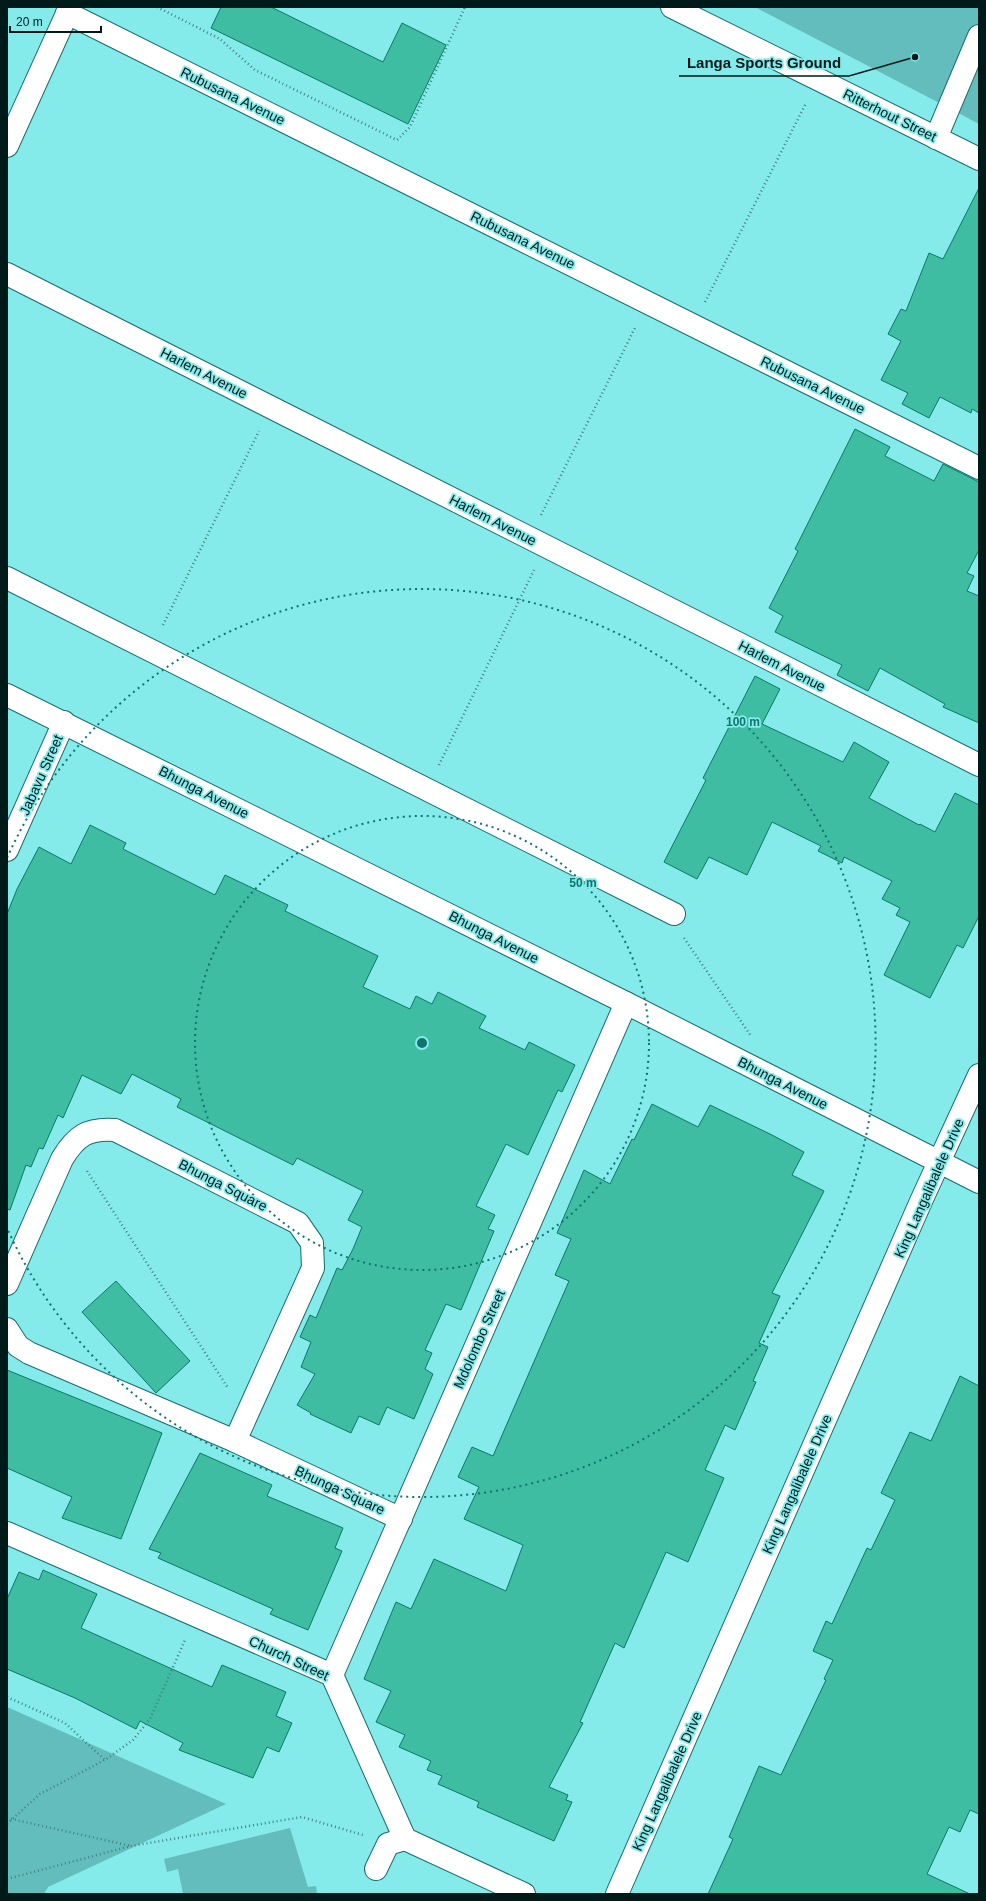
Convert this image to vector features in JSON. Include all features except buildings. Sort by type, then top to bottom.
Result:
[{"type":"street","name":"Ritterhout Street","points":[[672,7],[979,160]]},
{"type":"street","points":[[7,146],[69,10]]},
{"type":"street","name":"Rubusana Avenue","points":[[69,10],[692,325],[979,468]]},
{"type":"street","points":[[936,138],[979,36]]},
{"type":"street","name":"Harlem Avenue","points":[[7,274],[979,765]]},
{"type":"street","points":[[7,578],[674,914]]},
{"type":"street","name":"Bhunga Avenue","points":[[7,695],[64,722],[626,1003],[979,1182]]},
{"type":"street","name":"Jabavu Street","points":[[7,850],[64,722]]},
{"type":"street","name":"Mdolombo Street","points":[[332,1675],[626,1003]]},
{"type":"street","name":"King Langalibalele Drive","points":[[616,1894],[939,1162],[979,1075]]},
{"type":"street","name":"Bhunga Square","points":[[7,1284],[62,1159],[71,1145],[84,1134],[100,1129],[115,1130],[298,1222],[312,1243],[313,1268],[235,1441]]},
{"type":"street","name":"Bhunga Square","points":[[7,1329],[18,1346],[29,1353],[235,1441],[401,1519]]},
{"type":"street","name":"Church Street","points":[[7,1533],[332,1675],[397,1841]]},
{"type":"street","points":[[376,1869],[397,1841],[524,1894]]},
{"type":"path","points":[[157,7],[220,40],[256,70],[396,140],[410,127],[465,7]]},
{"type":"path","points":[[692,325],[818,80]]},
{"type":"path","points":[[427,789],[537,542],[648,302]]},
{"type":"path","points":[[151,650],[270,407]]},
{"type":"path","points":[[674,914],[679,932],[754,1041]]},
{"type":"path","points":[[71,1145],[247,1416]]},
{"type":"path","points":[[7,1824],[40,1794],[105,1760],[133,1740],[150,1719],[177,1656],[197,1616]]},
{"type":"path","points":[[7,1697],[65,1723],[105,1760]]},
{"type":"path","points":[[7,1879],[131,1846],[302,1817],[397,1841]]},
{"type":"path","points":[[7,1818],[131,1846]]},
{"type":"shaded area","points":[[755,7],[979,7],[979,124],[949,108]]},
{"type":"shaded area","points":[[7,1707],[226,1804],[48,1887],[44,1894],[7,1894]]},
{"type":"shaded area","points":[[290,1828],[308,1887],[316,1886],[317,1894],[183,1894],[178,1869],[167,1872],[164,1859]]},
{"type":"place","name":"Langa Sports Ground","points":[[915,57]]}]
